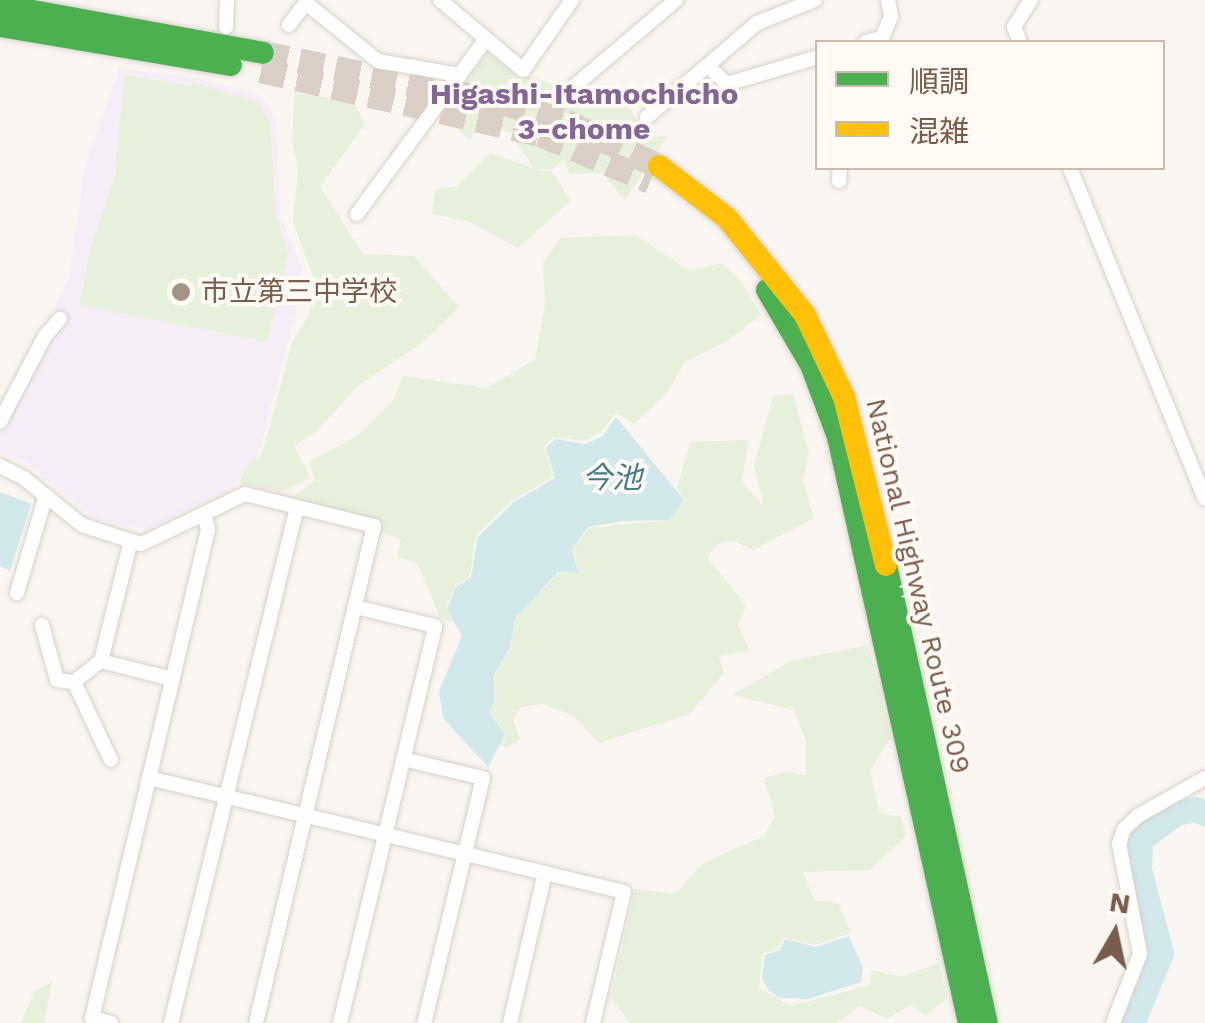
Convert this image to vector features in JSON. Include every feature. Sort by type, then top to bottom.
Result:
[{"type":"highway","points":[[0,5],[262,61],[0,26]]},
{"type":"highway","name":"National Highway Route 309","points":[[968,1023],[841,450],[825,395],[795,333],[743,258],[654,174],[727,218],[758,251],[805,315],[844,398],[870,493],[987,1023]]},
{"type":"street","points":[[226,27],[227,0]]},
{"type":"street","points":[[440,0],[459,6],[486,39],[523,70],[572,0]]},
{"type":"street","points":[[571,89],[676,0]]},
{"type":"street","points":[[647,117],[757,23],[815,0]]},
{"type":"street","points":[[874,40],[882,38],[891,17],[888,0]]},
{"type":"street","points":[[1019,40],[1014,28],[1031,0]]},
{"type":"street","points":[[289,25],[307,2],[378,62],[460,74]]},
{"type":"street","points":[[357,214],[486,39]]},
{"type":"street","points":[[710,66],[727,84],[815,58]]},
{"type":"street","points":[[1071,170],[1205,499]]},
{"type":"street","points":[[0,422],[45,336],[60,319]]},
{"type":"street","points":[[0,466],[82,525],[141,544],[245,494],[374,526],[256,1023]]},
{"type":"street","points":[[17,593],[46,496]]},
{"type":"street","points":[[171,1023],[297,507]]},
{"type":"street","points":[[111,1023],[92,1018],[208,530],[204,514]]},
{"type":"street","points":[[42,625],[57,680],[74,682],[102,661],[131,541]]},
{"type":"street","points":[[340,1023],[435,626],[355,607]]},
{"type":"street","points":[[102,661],[172,679]]},
{"type":"street","points":[[74,682],[111,760]]},
{"type":"street","points":[[404,758],[482,778],[424,1023]]},
{"type":"street","points":[[149,778],[624,892],[593,1023]]},
{"type":"street","points":[[1113,1023],[1140,954],[1118,844],[1138,816],[1205,778]]},
{"type":"street","points":[[510,1023],[545,873]]},
{"type":"shaded area","name":"市立第三中学校","points":[[119,69],[193,77],[262,96],[275,118],[281,217],[302,267],[297,308],[258,455],[232,489],[146,530],[97,520],[23,460],[0,452],[0,436],[52,332],[56,306],[69,278],[86,162]]},
{"type":"green space","points":[[488,52],[522,81],[528,76],[542,80],[593,103],[619,93],[637,120],[637,130],[653,137],[668,136],[625,200],[602,173],[569,174],[565,158],[551,170],[536,169],[552,172],[571,200],[518,248],[470,222],[432,214],[435,190],[457,186],[490,153],[534,168],[515,141],[517,134],[482,125],[469,139],[440,115]]},
{"type":"green space","points":[[124,75],[192,86],[191,82],[258,102],[270,121],[276,214],[288,254],[267,342],[79,305],[91,246],[115,175]]},
{"type":"green space","points":[[295,93],[353,101],[365,124],[320,187],[363,254],[414,256],[459,307],[421,344],[358,386],[315,433],[294,446],[311,478],[280,492],[239,483],[249,462],[262,455],[292,343],[308,316],[316,285],[293,222],[298,170],[292,138]]},
{"type":"green space","points":[[636,235],[690,271],[721,263],[739,279],[761,315],[727,341],[685,362],[666,394],[634,424],[616,413],[600,433],[585,441],[554,437],[544,446],[553,477],[512,501],[476,535],[470,576],[454,587],[446,609],[453,623],[440,617],[417,563],[397,557],[401,539],[380,532],[380,522],[292,498],[315,480],[309,462],[357,436],[394,399],[403,376],[486,388],[535,360],[545,304],[543,263],[561,238]]},
{"type":"green space","points":[[793,393],[809,454],[803,480],[814,518],[754,550],[733,541],[719,543],[707,557],[746,606],[738,625],[750,651],[719,656],[724,673],[690,714],[599,743],[574,716],[543,704],[521,707],[513,720],[520,739],[508,747],[501,745],[506,735],[489,712],[496,702],[495,675],[511,648],[515,619],[559,573],[578,573],[573,550],[589,528],[669,520],[685,500],[677,489],[690,442],[748,440],[742,483],[764,506],[754,465],[773,397]]},
{"type":"green space","points":[[868,645],[891,737],[870,770],[879,813],[901,817],[906,836],[870,870],[803,872],[815,901],[838,903],[851,933],[815,945],[783,937],[777,950],[763,953],[759,988],[791,1006],[870,985],[871,970],[901,977],[939,963],[947,998],[926,1016],[911,1005],[887,1019],[860,1006],[837,1023],[630,1023],[611,998],[635,889],[675,894],[702,864],[764,836],[775,816],[764,778],[784,772],[806,775],[806,741],[794,710],[732,695],[793,660]]},
{"type":"green space","points":[[52,982],[44,1023],[21,1023],[34,992]]},
{"type":"water","name":"今池","points":[[616,417],[684,500],[669,520],[588,527],[572,550],[578,573],[558,572],[515,619],[510,648],[494,675],[495,702],[489,712],[505,735],[488,767],[443,718],[439,691],[462,636],[447,610],[455,588],[471,577],[478,537],[514,502],[555,478],[546,448],[555,439],[585,444],[603,436]]},
{"type":"water","points":[[0,492],[31,504],[10,571],[0,566]]},
{"type":"water","points":[[849,936],[863,968],[861,982],[808,999],[780,998],[769,991],[762,978],[765,955],[780,950],[785,939],[816,947]]},
{"type":"waterway","points":[[1132,1023],[1161,953],[1139,869],[1140,839],[1176,813],[1195,809],[1205,813]]},
{"type":"tunnel","points":[[263,53],[502,102],[565,121],[659,166]]},
{"type":"tunnel","points":[[261,70],[541,134],[650,181]]},
{"type":"traffic: fast","points":[[0,5],[263,53]]},
{"type":"traffic: fast","points":[[0,26],[231,65]]},
{"type":"traffic: fast","points":[[767,290],[811,365],[838,437],[969,1023]]},
{"type":"traffic: fast","points":[[886,565],[987,1023]]},
{"type":"traffic: slow","points":[[659,166],[727,218],[805,315],[844,397],[886,565]]},
{"type":"place","name":"市立第三中学校","points":[[181,292]]},
{"type":"district","name":"Higashi-Itamochicho 3-chome","points":[[584,111]]}]
